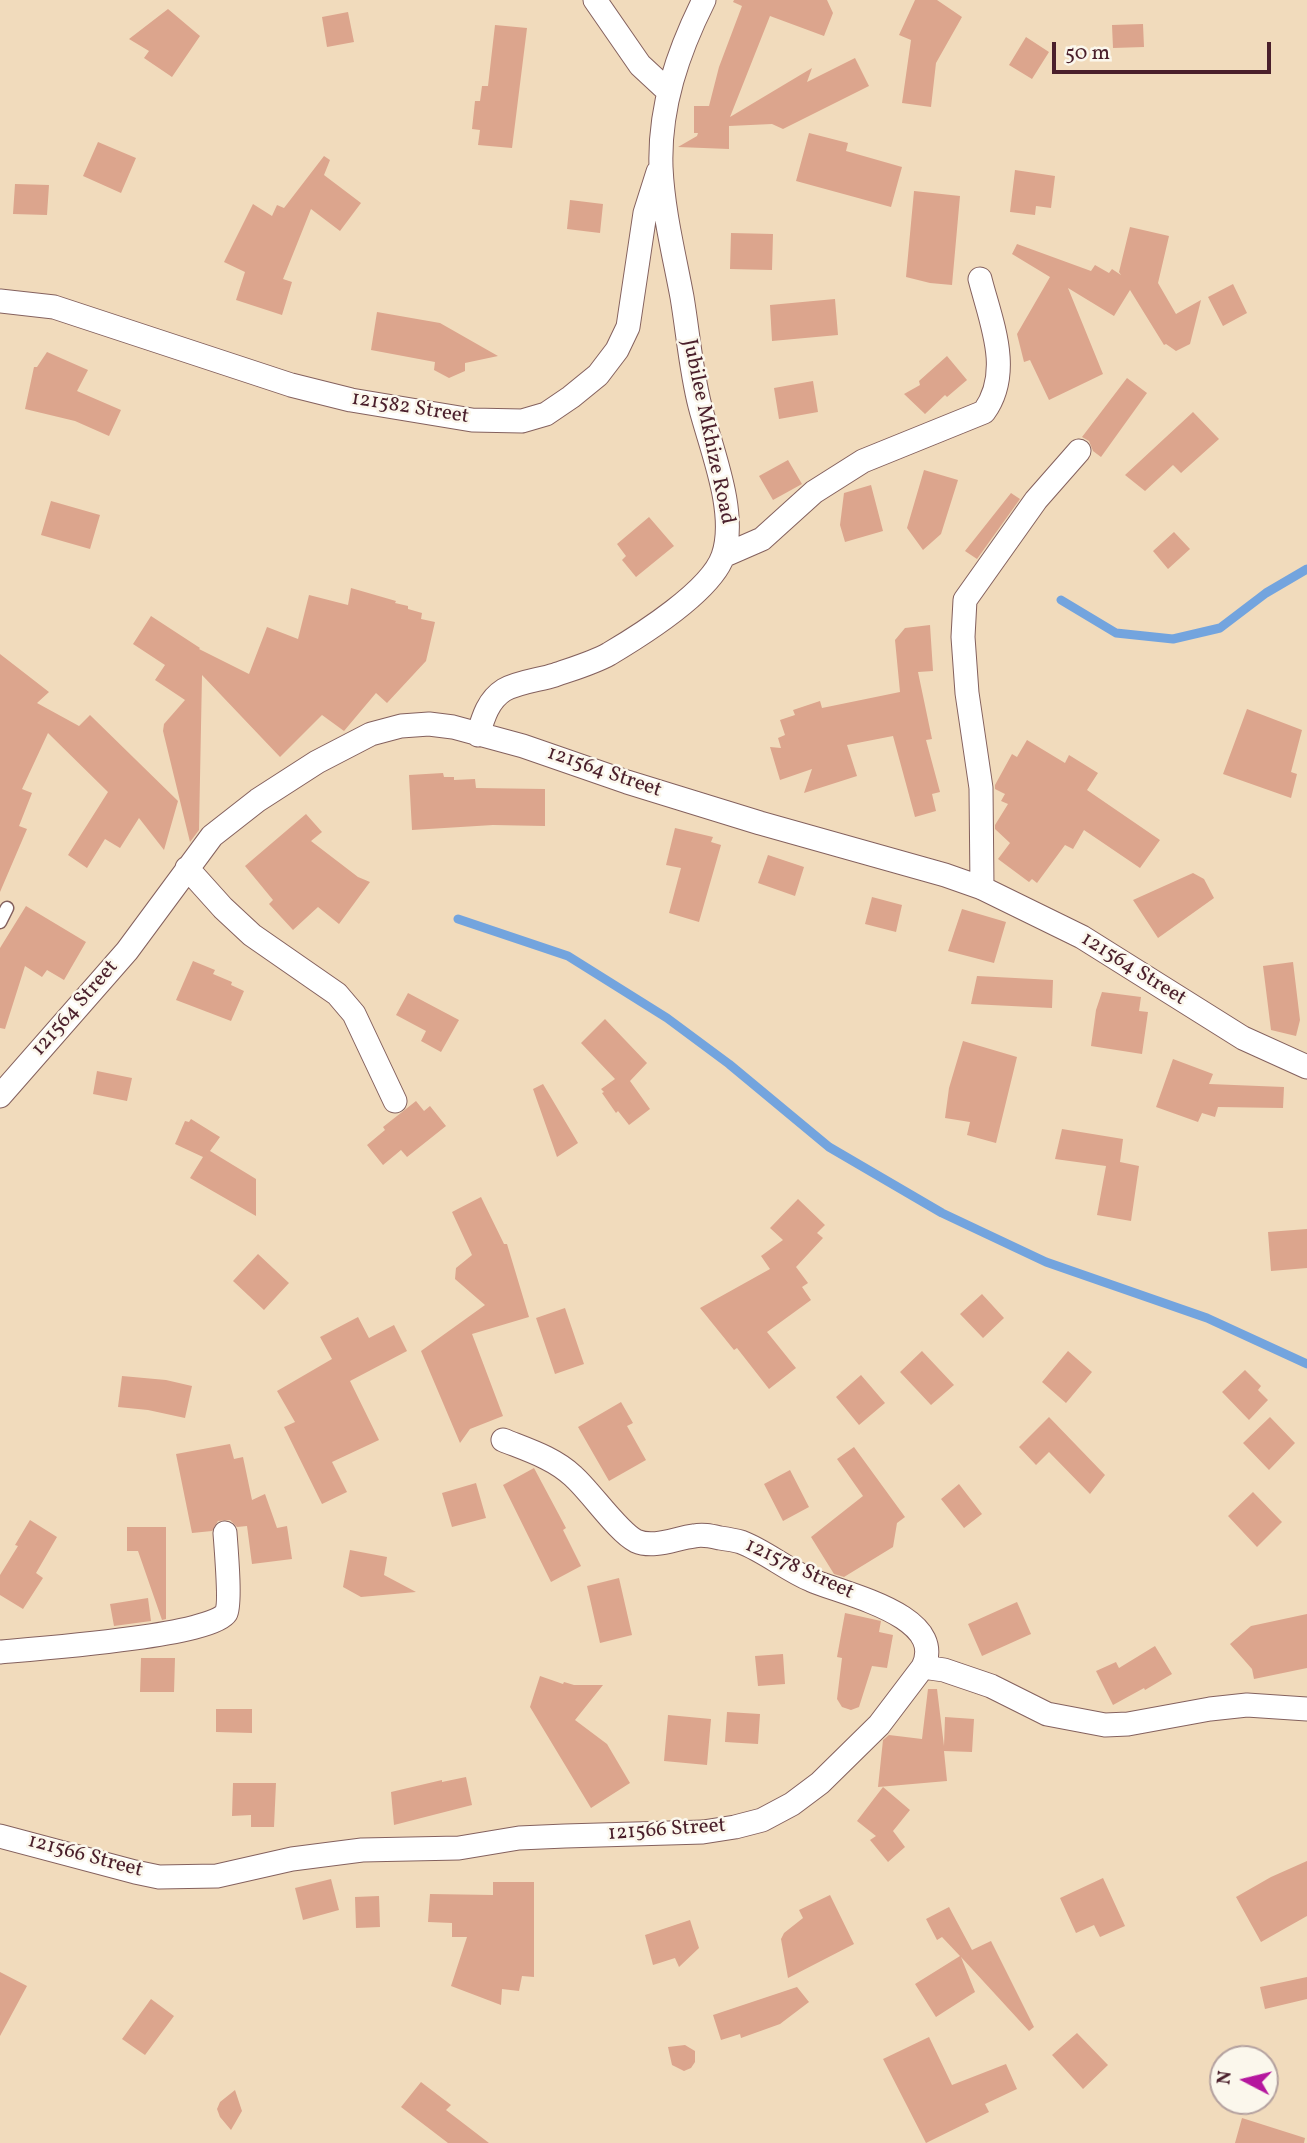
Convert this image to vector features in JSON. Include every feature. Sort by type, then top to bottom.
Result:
[{"type":"street","points":[[595,0],[640,65],[668,91]]},
{"type":"street","name":"Jubilee Mkhize Road","points":[[478,735],[492,700],[505,690],[607,655],[696,593],[715,573],[723,556],[728,537],[727,520],[720,478],[695,378],[671,249],[661,165],[668,91],[687,35],[704,0]]},
{"type":"street","name":"121582 Street","points":[[0,300],[54,307],[291,385],[351,400],[472,420],[522,421],[546,414],[571,397],[598,375],[617,350],[628,327],[645,213],[661,165]]},
{"type":"street","points":[[723,556],[762,539],[814,492],[863,461],[985,412],[999,379],[999,361],[980,279]]},
{"type":"street","points":[[982,888],[981,788],[967,693],[963,637],[965,600],[1036,500],[1079,451]]},
{"type":"street","name":"121564 Street","points":[[0,1096],[127,951],[212,836],[258,800],[317,762],[372,734],[401,726],[429,724],[453,727],[523,746],[760,824],[982,888],[1082,937],[1243,1038],[1307,1067]]},
{"type":"street","points":[[187,868],[252,935],[337,994],[354,1014],[395,1101]]},
{"type":"street","name":"121578 Street","points":[[503,1440],[553,1461],[565,1469],[601,1504],[628,1536],[640,1543],[653,1544],[702,1535],[741,1542],[809,1579],[896,1612],[910,1622],[927,1646],[928,1657],[923,1667]]},
{"type":"street","points":[[0,1652],[175,1632],[220,1619],[228,1608],[225,1533]]},
{"type":"street","points":[[923,1667],[944,1670],[991,1686],[1048,1714],[1105,1725],[1128,1724],[1247,1705],[1307,1709]]},
{"type":"street","name":"121566 Street","points":[[0,1836],[159,1877],[217,1876],[292,1859],[362,1850],[459,1848],[481,1843],[565,1836],[703,1832],[735,1827],[762,1820],[792,1804],[820,1783],[879,1725],[923,1667]]},
{"type":"lane","points":[[0,922],[7,908]]},
{"type":"building","points":[[827,0],[833,13],[824,36],[770,16],[730,117],[812,68],[807,82],[855,58],[869,86],[783,129],[772,124],[729,126],[729,149],[678,147],[697,136],[698,133],[694,133],[694,106],[709,106],[719,67],[742,6],[733,2]]},
{"type":"building","points":[[915,0],[937,0],[962,17],[936,63],[931,107],[902,103],[911,40],[899,35]]},
{"type":"building","points":[[168,9],[200,36],[172,77],[144,58],[149,51],[129,39]]},
{"type":"building","points":[[348,12],[354,42],[327,47],[322,17]]},
{"type":"building","points":[[1143,24],[1144,47],[1113,48],[1112,25]]},
{"type":"building","points":[[495,25],[527,28],[512,148],[478,145],[480,130],[472,129],[475,101],[480,101],[482,86],[488,86]]},
{"type":"building","points":[[1026,37],[1049,52],[1032,79],[1009,65]]},
{"type":"building","points":[[809,133],[848,143],[846,151],[902,167],[891,207],[796,181]]},
{"type":"building","points":[[98,142],[136,158],[121,193],[83,176]]},
{"type":"building","points":[[324,156],[330,160],[324,175],[361,203],[340,231],[311,209],[283,279],[292,282],[282,315],[236,300],[245,272],[224,262],[253,204],[272,216],[277,205],[284,208]]},
{"type":"building","points":[[1015,170],[1055,176],[1051,208],[1036,206],[1035,215],[1010,212]]},
{"type":"building","points":[[15,184],[49,185],[47,215],[13,214]]},
{"type":"building","points":[[914,191],[960,196],[952,285],[906,277]]},
{"type":"building","points":[[570,200],[603,204],[600,233],[567,229]]},
{"type":"building","points":[[1130,227],[1169,236],[1158,283],[1176,314],[1201,300],[1190,344],[1176,351],[1164,345],[1130,290],[1114,316],[1068,288],[1103,374],[1049,400],[1030,360],[1024,362],[1017,334],[1050,277],[1012,254],[1017,244],[1091,271],[1095,265],[1109,273],[1112,269],[1121,275],[1119,272]]},
{"type":"building","points":[[731,233],[773,234],[772,270],[730,269]]},
{"type":"building","points":[[1233,284],[1247,313],[1223,326],[1208,297]]},
{"type":"building","points":[[835,299],[838,335],[772,341],[770,305]]},
{"type":"building","points":[[377,312],[440,323],[498,356],[465,363],[465,371],[449,378],[434,370],[435,362],[371,350]]},
{"type":"building","points":[[47,352],[88,370],[77,391],[121,410],[109,436],[75,421],[25,409],[34,367],[37,367]]},
{"type":"building","points":[[947,356],[967,380],[947,397],[945,395],[925,414],[904,394],[920,385],[919,381]]},
{"type":"building","points":[[1127,378],[1147,393],[1101,457],[1093,451],[1089,441],[1082,437]]},
{"type":"building","points":[[813,381],[818,412],[779,419],[774,388]]},
{"type":"building","points":[[1193,412],[1219,439],[1181,473],[1173,465],[1145,491],[1125,475]]},
{"type":"building","points":[[788,460],[802,484],[773,500],[759,476]]},
{"type":"building","points":[[924,470],[958,480],[941,534],[923,550],[907,528]]},
{"type":"building","points":[[871,485],[883,531],[845,542],[840,525],[844,493]]},
{"type":"building","points":[[1011,493],[1020,499],[977,559],[965,551]]},
{"type":"building","points":[[51,501],[100,515],[90,549],[41,535]]},
{"type":"building","points":[[649,517],[674,546],[636,577],[622,560],[626,556],[617,544]]},
{"type":"building","points":[[1174,532],[1190,549],[1168,569],[1153,551]]},
{"type":"building","points":[[351,588],[396,601],[395,603],[422,613],[421,619],[435,622],[426,661],[387,703],[376,693],[344,731],[322,715],[280,757],[202,675],[199,830],[190,842],[163,731],[164,724],[185,700],[155,680],[165,665],[133,644],[151,616],[199,649],[249,674],[267,627],[298,639],[309,595],[348,605]]},
{"type":"building","points":[[930,625],[933,671],[918,672],[932,739],[926,740],[940,792],[932,794],[936,811],[915,817],[893,736],[847,745],[857,776],[804,793],[812,769],[780,780],[770,747],[781,748],[778,738],[785,735],[780,720],[795,715],[793,710],[820,701],[822,708],[900,692],[895,640],[905,628]]},
{"type":"building","points":[[0,654],[49,692],[37,703],[79,726],[90,715],[178,801],[164,850],[139,818],[120,848],[105,839],[87,868],[68,855],[108,792],[48,733],[22,789],[32,793],[19,826],[27,829],[0,892]]},
{"type":"building","points":[[1247,709],[1302,730],[1291,772],[1297,774],[1291,798],[1223,774]]},
{"type":"building","points":[[1027,740],[1065,763],[1069,755],[1098,773],[1087,790],[1160,840],[1140,868],[1084,830],[1073,849],[1065,845],[1037,883],[1032,879],[1029,882],[998,859],[1010,843],[995,829],[1008,804],[1001,801],[1005,794],[995,789],[995,785],[1012,754],[1017,757]]},
{"type":"building","points":[[443,773],[444,777],[454,777],[454,780],[475,779],[476,788],[545,789],[545,826],[493,825],[412,830],[409,775]]},
{"type":"building","points":[[306,814],[322,832],[311,841],[358,877],[370,882],[339,924],[318,907],[293,930],[269,904],[273,900],[245,866]]},
{"type":"building","points":[[675,828],[713,837],[711,842],[721,845],[699,922],[669,913],[681,868],[666,865]]},
{"type":"building","points":[[768,855],[804,867],[795,896],[758,883]]},
{"type":"building","points":[[1193,873],[1204,879],[1214,898],[1158,938],[1133,900]]},
{"type":"building","points":[[872,897],[902,905],[896,932],[865,924]]},
{"type":"building","points":[[26,906],[86,942],[64,980],[47,970],[42,977],[25,966],[5,1029],[0,1028],[0,948]]},
{"type":"building","points":[[962,909],[1006,922],[994,963],[948,951]]},
{"type":"building","points":[[193,961],[215,970],[213,974],[232,982],[231,985],[244,991],[231,1021],[176,1000]]},
{"type":"building","points":[[1293,962],[1300,1020],[1296,1036],[1271,1030],[1263,966]]},
{"type":"building","points":[[977,976],[1053,980],[1052,1008],[971,1004]]},
{"type":"building","points":[[1102,992],[1141,997],[1139,1011],[1148,1012],[1142,1054],[1091,1046],[1096,1010]]},
{"type":"building","points":[[408,993],[459,1020],[441,1052],[421,1041],[426,1031],[396,1015]]},
{"type":"building","points":[[605,1019],[647,1063],[630,1081],[650,1109],[629,1125],[618,1111],[616,1113],[602,1093],[604,1092],[601,1089],[615,1079],[581,1043]]},
{"type":"building","points":[[963,1041],[1017,1057],[996,1143],[967,1135],[970,1122],[945,1118],[949,1088]]},
{"type":"building","points":[[1173,1059],[1213,1074],[1209,1084],[1284,1087],[1283,1108],[1218,1107],[1215,1117],[1202,1113],[1198,1122],[1156,1107]]},
{"type":"building","points":[[97,1071],[132,1078],[127,1101],[93,1094]]},
{"type":"building","points":[[543,1084],[578,1143],[557,1157],[533,1089]]},
{"type":"building","points":[[416,1101],[424,1111],[430,1106],[446,1126],[407,1157],[401,1150],[383,1165],[367,1145],[385,1130],[383,1127]]},
{"type":"building","points":[[191,1119],[220,1137],[210,1151],[256,1179],[256,1216],[190,1178],[203,1157],[175,1144],[185,1121],[189,1122]]},
{"type":"building","points":[[1062,1129],[1123,1139],[1120,1162],[1139,1166],[1131,1221],[1097,1215],[1106,1166],[1055,1159]]},
{"type":"building","points":[[481,1197],[504,1244],[507,1244],[529,1317],[472,1334],[503,1416],[470,1429],[460,1443],[421,1351],[485,1305],[455,1279],[456,1268],[472,1255],[452,1212]]},
{"type":"building","points":[[798,1199],[825,1225],[817,1233],[823,1238],[796,1267],[808,1283],[802,1287],[811,1300],[767,1332],[796,1368],[769,1389],[737,1348],[734,1350],[700,1308],[770,1269],[761,1256],[783,1240],[770,1228]]},
{"type":"building","points":[[1307,1229],[1307,1268],[1271,1271],[1268,1232]]},
{"type":"building","points":[[258,1254],[289,1283],[264,1310],[233,1281]]},
{"type":"building","points":[[982,1294],[1004,1318],[983,1338],[960,1314]]},
{"type":"building","points":[[565,1308],[584,1364],[555,1374],[536,1318]]},
{"type":"building","points":[[358,1317],[369,1338],[394,1325],[407,1351],[350,1381],[379,1440],[332,1462],[347,1492],[322,1504],[284,1427],[295,1422],[277,1391],[332,1359],[320,1337]]},
{"type":"building","points":[[922,1351],[954,1385],[931,1405],[900,1372]]},
{"type":"building","points":[[1068,1351],[1092,1372],[1066,1403],[1042,1382]]},
{"type":"building","points":[[1245,1370],[1261,1386],[1258,1390],[1268,1400],[1249,1420],[1222,1392]]},
{"type":"building","points":[[861,1375],[885,1403],[859,1425],[836,1397]]},
{"type":"building","points":[[122,1376],[166,1380],[192,1386],[185,1418],[118,1407]]},
{"type":"building","points":[[621,1402],[633,1423],[627,1426],[646,1460],[609,1481],[578,1427]]},
{"type":"building","points":[[1049,1417],[1105,1475],[1090,1494],[1049,1452],[1036,1465],[1019,1447]]},
{"type":"building","points":[[1270,1417],[1295,1443],[1269,1470],[1243,1443]]},
{"type":"building","points":[[230,1444],[234,1459],[243,1457],[252,1500],[265,1494],[277,1528],[287,1526],[292,1559],[252,1564],[247,1526],[237,1527],[230,1520],[218,1521],[212,1531],[192,1533],[176,1454]]},
{"type":"building","points":[[854,1447],[905,1517],[897,1523],[893,1547],[844,1577],[834,1574],[811,1537],[863,1496],[837,1459]]},
{"type":"building","points":[[534,1468],[566,1528],[563,1530],[581,1566],[551,1582],[503,1485]]},
{"type":"building","points":[[790,1470],[809,1507],[783,1521],[764,1484]]},
{"type":"building","points":[[476,1483],[486,1518],[452,1527],[442,1493]]},
{"type":"building","points":[[959,1484],[982,1514],[964,1528],[941,1499]]},
{"type":"building","points":[[1253,1492],[1282,1522],[1257,1547],[1228,1516]]},
{"type":"building","points":[[30,1520],[57,1537],[36,1573],[43,1578],[23,1609],[0,1595],[0,1575]]},
{"type":"building","points":[[127,1527],[166,1527],[166,1619],[162,1620],[138,1551],[127,1551]]},
{"type":"building","points":[[350,1550],[387,1557],[384,1575],[416,1592],[361,1597],[343,1587]]},
{"type":"building","points":[[619,1578],[632,1635],[600,1643],[587,1586]]},
{"type":"building","points":[[148,1598],[151,1621],[114,1626],[110,1604]]},
{"type":"building","points":[[1017,1602],[1031,1634],[982,1656],[968,1624]]},
{"type":"building","points":[[845,1613],[881,1621],[879,1632],[893,1635],[887,1668],[872,1666],[859,1707],[851,1710],[842,1707],[837,1699],[842,1658],[837,1657]]},
{"type":"building","points":[[1307,1614],[1307,1668],[1254,1679],[1252,1669],[1230,1644],[1251,1626]]},
{"type":"building","points":[[1155,1646],[1172,1674],[1113,1705],[1096,1671],[1116,1662],[1119,1668]]},
{"type":"building","points":[[783,1654],[785,1684],[758,1686],[755,1656]]},
{"type":"building","points":[[141,1658],[175,1658],[174,1692],[140,1692]]},
{"type":"building","points":[[540,1676],[563,1684],[603,1685],[575,1720],[607,1744],[630,1783],[591,1808],[530,1707]]},
{"type":"building","points":[[928,1689],[937,1689],[944,1746],[945,1717],[974,1719],[972,1752],[944,1751],[947,1781],[878,1787],[883,1740],[889,1735],[922,1739]]},
{"type":"building","points":[[216,1709],[252,1709],[252,1733],[216,1732]]},
{"type":"building","points":[[727,1712],[760,1714],[758,1744],[725,1742]]},
{"type":"building","points":[[668,1715],[711,1719],[707,1765],[664,1761]]},
{"type":"building","points":[[466,1777],[472,1805],[394,1825],[391,1792]]},
{"type":"building","points":[[233,1783],[276,1783],[274,1827],[251,1827],[251,1815],[232,1816]]},
{"type":"building","points":[[883,1787],[910,1810],[893,1831],[905,1847],[888,1862],[870,1840],[876,1836],[857,1821]]},
{"type":"building","points":[[1307,1861],[1307,1916],[1261,1942],[1236,1897]]},
{"type":"building","points":[[1103,1878],[1125,1926],[1100,1937],[1094,1925],[1076,1933],[1060,1898]]},
{"type":"building","points":[[331,1879],[339,1910],[303,1920],[295,1888]]},
{"type":"building","points":[[493,1882],[534,1882],[534,1977],[522,1976],[519,1991],[502,1989],[501,2005],[451,1986],[467,1937],[452,1937],[452,1923],[428,1922],[430,1894],[493,1895]]},
{"type":"building","points":[[830,1895],[854,1944],[788,1978],[781,1939],[784,1933],[803,1918],[799,1910]]},
{"type":"building","points":[[379,1896],[380,1927],[356,1928],[355,1897]]},
{"type":"building","points":[[949,1907],[972,1950],[991,1941],[1034,2027],[1029,2031],[961,1957],[975,1992],[936,2017],[915,1984],[960,1956],[942,1937],[937,1940],[926,1919]]},
{"type":"building","points":[[690,1920],[699,1948],[679,1967],[675,1958],[653,1965],[645,1935]]},
{"type":"building","points":[[0,1972],[27,1986],[0,2036]]},
{"type":"building","points":[[1307,1977],[1307,1999],[1265,2009],[1260,1987]]},
{"type":"building","points":[[797,1987],[809,2002],[780,2024],[741,2038],[740,2034],[721,2040],[713,2015]]},
{"type":"building","points":[[151,1999],[174,2016],[145,2055],[122,2039]]},
{"type":"building","points":[[1077,2033],[1108,2065],[1083,2089],[1052,2055]]},
{"type":"building","points":[[929,2037],[952,2085],[1006,2064],[1017,2089],[985,2104],[989,2112],[926,2143],[883,2059]]},
{"type":"building","points":[[685,2045],[695,2051],[695,2062],[691,2068],[684,2071],[672,2065],[668,2047]]},
{"type":"building","points":[[421,2082],[451,2105],[446,2110],[489,2143],[448,2143],[401,2107]]},
{"type":"building","points":[[235,2090],[242,2111],[231,2130],[217,2109],[220,2102]]},
{"type":"building","points":[[1242,2118],[1305,2138],[1304,2143],[1235,2143]]},
{"type":"waterway","points":[[1061,600],[1116,633],[1173,639],[1220,628],[1266,593],[1307,569]]},
{"type":"waterway","points":[[458,919],[568,956],[667,1018],[729,1064],[829,1147],[942,1213],[1046,1262],[1207,1318],[1307,1364]]}]
